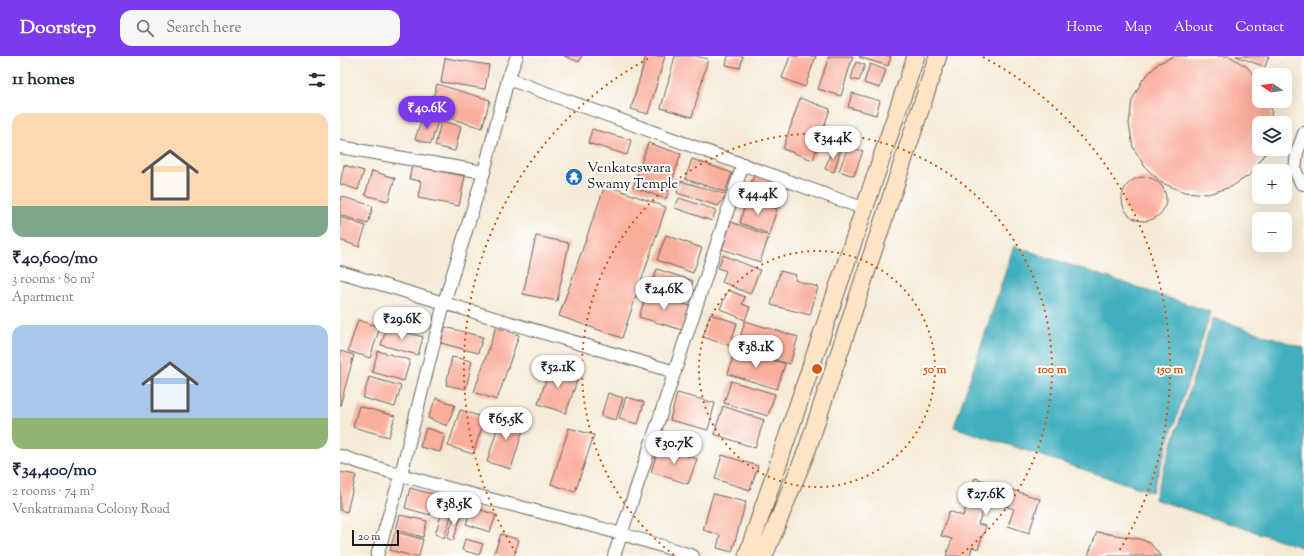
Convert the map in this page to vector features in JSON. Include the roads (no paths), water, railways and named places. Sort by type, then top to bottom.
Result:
[{"type":"main road","points":[[747,556],[916,56]]},
{"type":"main road","points":[[764,556],[807,450],[938,56]]},
{"type":"street","points":[[377,556],[401,474],[444,303],[484,172],[508,78],[517,56]]},
{"type":"street","points":[[508,78],[865,208]]},
{"type":"street","points":[[1304,133],[1297,153],[1295,170],[1301,182],[1304,184]]},
{"type":"street","points":[[340,147],[484,172]]},
{"type":"street","points":[[614,556],[744,164]]},
{"type":"street","points":[[340,272],[676,372]]},
{"type":"street","points":[[340,456],[454,490],[622,534],[693,556]]},
{"type":"water","points":[[1014,246],[1211,312],[1152,492],[954,427]]},
{"type":"water","points":[[1213,318],[1304,348],[1304,548],[1154,499]]},
{"type":"place","name":"Venkateswara Swamy Temple","points":[[574,177]]}]
